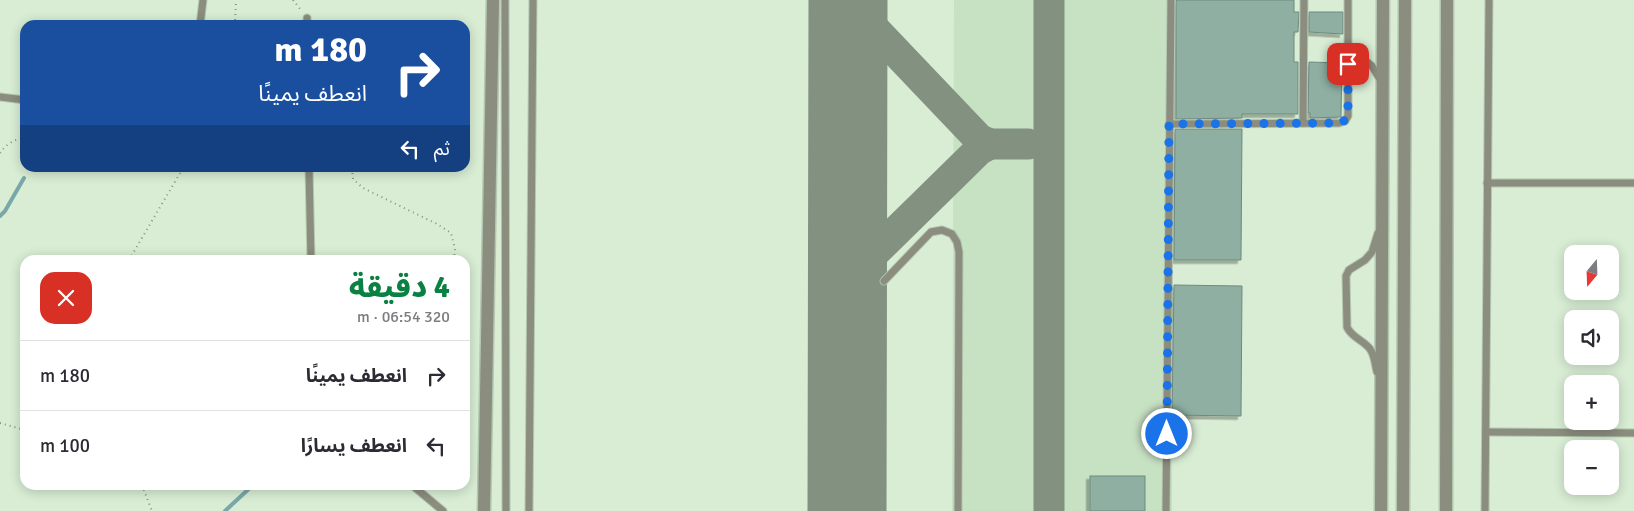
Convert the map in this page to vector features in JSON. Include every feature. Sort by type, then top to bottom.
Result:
[{"type":"street","points":[[484,511],[493,0]]},
{"type":"street","points":[[1381,511],[1383,0]]},
{"type":"street","points":[[1403,511],[1405,0]]},
{"type":"street","points":[[1446,511],[1447,0]]},
{"type":"lane","points":[[201,20],[203,0]]},
{"type":"lane","points":[[505,0],[506,511]]},
{"type":"lane","points":[[529,511],[533,0]]},
{"type":"lane","points":[[1166,511],[1171,0]]},
{"type":"lane","points":[[1303,123],[1304,0]]},
{"type":"lane","points":[[1169,124],[1339,123],[1347,119],[1348,0]]},
{"type":"lane","points":[[1485,511],[1489,0]]},
{"type":"lane","points":[[1349,48],[1372,66],[1384,86]]},
{"type":"lane","points":[[0,98],[20,100]]},
{"type":"lane","points":[[309,172],[311,255]]},
{"type":"lane","points":[[1487,183],[1634,183]]},
{"type":"lane","points":[[1382,395],[1372,353],[1367,346],[1350,333],[1347,327],[1346,280],[1349,270],[1365,260],[1372,252],[1383,216]]},
{"type":"lane","points":[[884,281],[931,232],[942,230],[952,234],[957,242],[959,252],[958,511]]},
{"type":"lane","points":[[1486,432],[1634,433]]},
{"type":"lane","points":[[418,490],[443,511]]},
{"type":"path","points":[[235,20],[236,0]]},
{"type":"path","points":[[0,152],[4,147],[20,139]]},
{"type":"path","points":[[132,255],[181,172]]},
{"type":"path","points":[[352,172],[353,179],[363,188],[437,224],[451,233],[454,255]]},
{"type":"path","points":[[0,423],[20,429]]},
{"type":"path","points":[[144,490],[152,511]]},
{"type":"shaded area","points":[[954,0],[1174,0],[1172,511],[952,511]]},
{"type":"building","points":[[1176,0],[1294,0],[1294,12],[1299,12],[1298,32],[1294,32],[1294,62],[1298,62],[1298,114],[1242,114],[1242,118],[1176,119]]},
{"type":"building","points":[[1309,12],[1343,12],[1343,34],[1309,32]]},
{"type":"building","points":[[1309,62],[1342,63],[1341,117],[1310,118],[1310,113],[1308,113]]},
{"type":"building","points":[[1175,129],[1242,129],[1241,260],[1174,260]]},
{"type":"building","points":[[1174,285],[1242,286],[1241,416],[1172,415]]},
{"type":"building","points":[[1090,476],[1145,476],[1145,511],[1090,511]]},
{"type":"waterway","points":[[0,216],[5,211],[24,178]]},
{"type":"waterway","points":[[225,511],[248,490]]},
{"type":"taxiway","points":[[846,289],[859,269],[874,253],[979,150],[990,144],[979,139],[859,13],[852,0]]},
{"type":"taxiway","points":[[1049,0],[1049,511]]},
{"type":"taxiway","points":[[990,144],[1028,144]]},
{"type":"runway","points":[[847,511],[848,0]]},
{"type":"route","points":[[1167,434],[1169,124],[1342,123],[1348,116],[1348,64]]}]
